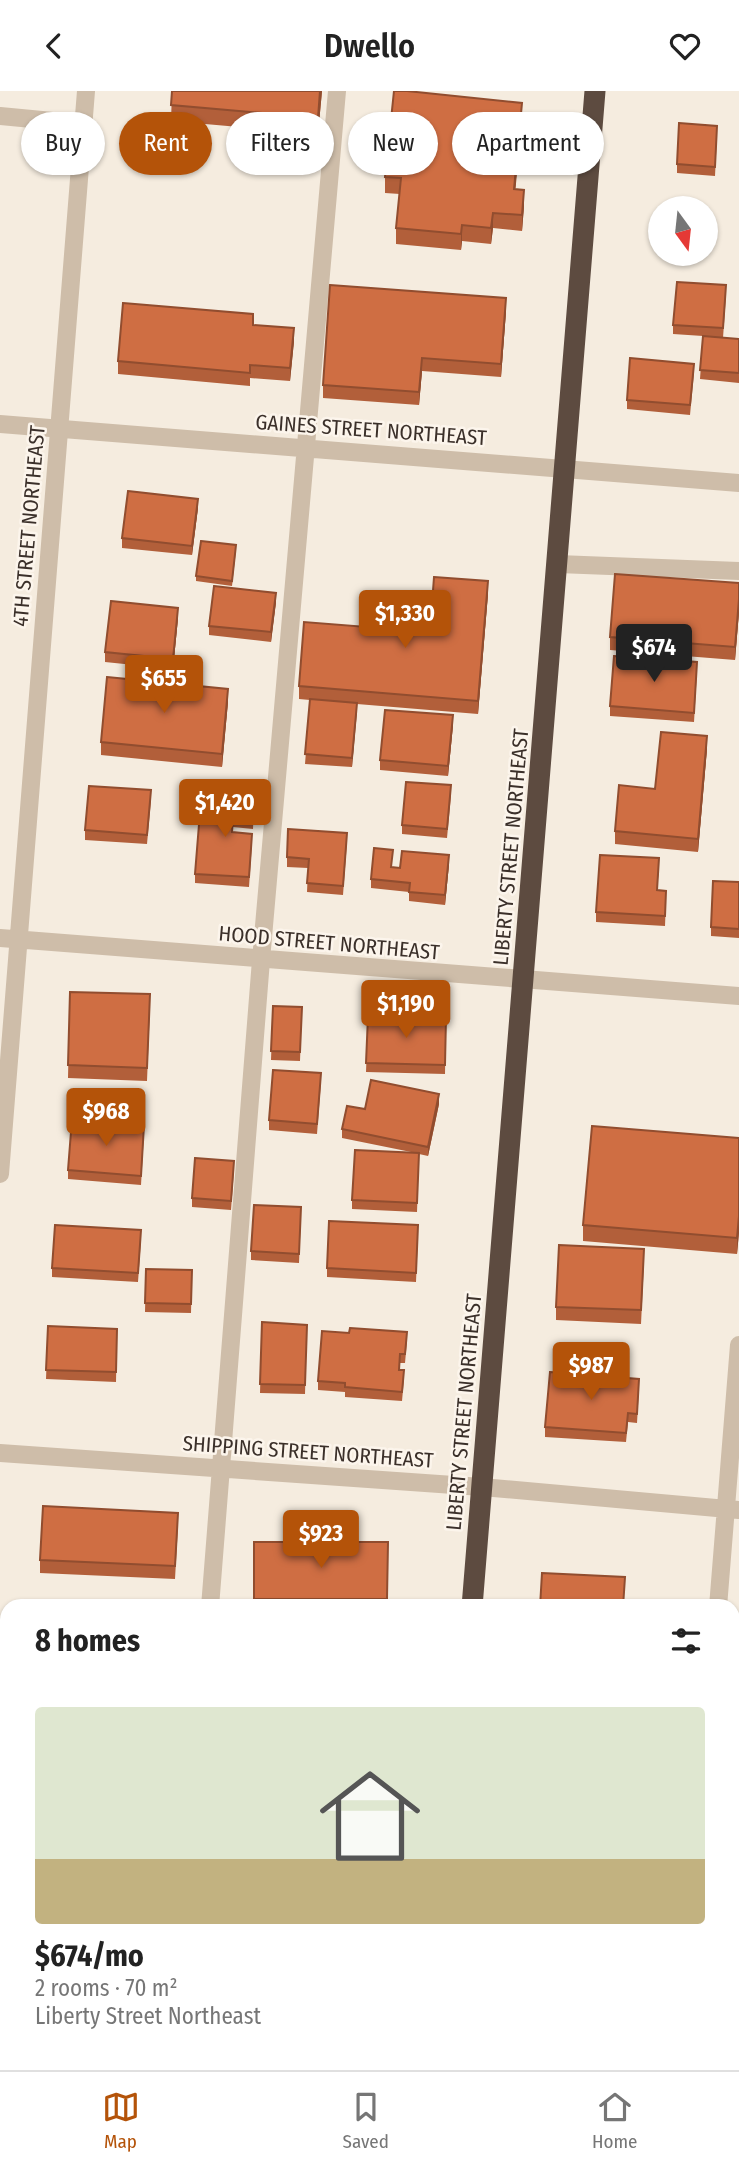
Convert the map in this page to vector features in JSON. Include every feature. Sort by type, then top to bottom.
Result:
[{"type":"highway","name":"LIBERTY STREET NORTHEAST","points":[[473,1599],[525,982],[594,91]]},
{"type":"street","name":"4TH STREET NORTHEAST","points":[[85,112],[86,91]]},
{"type":"street","points":[[211,1599],[261,960],[308,448],[337,91]]},
{"type":"street","points":[[0,117],[21,119]]},
{"type":"street","name":"4TH STREET NORTHEAST","points":[[0,1174],[80,175]]},
{"type":"street","name":"GAINES STREET NORTHEAST","points":[[0,423],[739,483]]},
{"type":"street","points":[[558,564],[739,571]]},
{"type":"street","name":"HOOD STREET NORTHEAST","points":[[0,938],[525,982],[739,996]]},
{"type":"street","points":[[719,1599],[733,1510],[739,1345]]},
{"type":"street","name":"SHIPPING STREET NORTHEAST","points":[[0,1453],[482,1487],[733,1510]]},
{"type":"building","points":[[172,91],[320,91],[318,112],[250,112],[171,105]]},
{"type":"building","points":[[394,91],[522,103],[521,112],[452,112],[452,175],[515,175],[514,189],[524,190],[522,215],[493,213],[491,228],[462,225],[461,234],[396,228],[401,178],[385,175],[438,175],[438,112],[392,112]]},
{"type":"building","points":[[679,123],[717,126],[715,167],[677,164]]},
{"type":"building","points":[[677,282],[726,285],[723,328],[673,325]]},
{"type":"building","points":[[330,285],[506,298],[501,364],[422,358],[419,392],[323,385]]},
{"type":"building","points":[[123,303],[253,314],[253,325],[294,328],[290,368],[250,365],[250,373],[118,361]]},
{"type":"building","points":[[703,336],[739,339],[739,373],[700,370]]},
{"type":"building","points":[[630,358],[694,364],[690,405],[627,400]]},
{"type":"building","points":[[128,491],[198,499],[192,546],[122,538]]},
{"type":"building","points":[[201,541],[236,545],[232,581],[196,576]]},
{"type":"building","points":[[615,574],[739,583],[735,647],[610,637]]},
{"type":"building","points":[[434,577],[488,581],[478,701],[299,686],[304,622],[430,632]]},
{"type":"building","points":[[214,586],[276,593],[271,632],[209,626]]},
{"type":"building","points":[[111,601],[178,608],[173,659],[105,652]]},
{"type":"building","points":[[614,656],[697,662],[694,713],[610,706]]},
{"type":"building","points":[[107,677],[228,689],[222,754],[101,742]]},
{"type":"building","points":[[310,699],[357,703],[352,758],[305,754]]},
{"type":"building","points":[[385,710],[453,715],[448,766],[380,760]]},
{"type":"building","points":[[661,732],[707,736],[698,839],[615,831],[619,785],[655,789]]},
{"type":"building","points":[[406,782],[451,785],[447,829],[402,825]]},
{"type":"building","points":[[89,786],[151,790],[147,835],[85,830]]},
{"type":"building","points":[[226,791],[254,794],[253,820],[233,818],[232,832],[252,834],[249,877],[195,874],[200,812],[224,814]]},
{"type":"building","points":[[288,829],[347,833],[343,886],[307,883],[309,859],[287,857]]},
{"type":"building","points":[[374,848],[393,850],[391,867],[400,868],[402,851],[449,855],[445,895],[409,892],[410,883],[371,879]]},
{"type":"building","points":[[600,855],[659,858],[657,890],[666,891],[665,916],[596,912]]},
{"type":"building","points":[[713,881],[739,882],[739,929],[711,927]]},
{"type":"building","points":[[70,992],[150,994],[147,1068],[68,1065]]},
{"type":"building","points":[[273,1006],[302,1007],[300,1052],[271,1051]]},
{"type":"building","points":[[368,1016],[446,1017],[445,1065],[366,1063]]},
{"type":"building","points":[[273,1070],[321,1073],[317,1124],[269,1120]]},
{"type":"building","points":[[371,1080],[439,1094],[428,1147],[342,1129],[347,1106],[365,1109]]},
{"type":"building","points":[[72,1119],[144,1125],[141,1176],[68,1170]]},
{"type":"building","points":[[592,1126],[739,1138],[737,1238],[583,1225]]},
{"type":"building","points":[[355,1150],[419,1153],[417,1203],[352,1200]]},
{"type":"building","points":[[195,1158],[234,1161],[231,1201],[192,1198]]},
{"type":"building","points":[[254,1205],[301,1207],[299,1254],[251,1251]]},
{"type":"building","points":[[329,1221],[418,1225],[416,1273],[327,1268]]},
{"type":"building","points":[[55,1225],[141,1230],[138,1273],[52,1268]]},
{"type":"building","points":[[559,1245],[644,1249],[641,1310],[556,1307]]},
{"type":"building","points":[[146,1269],[192,1270],[191,1304],[145,1303]]},
{"type":"building","points":[[262,1322],[307,1325],[305,1385],[260,1384]]},
{"type":"building","points":[[48,1326],[117,1329],[116,1372],[46,1370]]},
{"type":"building","points":[[350,1328],[407,1332],[405,1354],[400,1354],[399,1370],[404,1370],[402,1392],[345,1387],[345,1383],[318,1381],[322,1331],[349,1333]]},
{"type":"building","points":[[550,1372],[639,1379],[637,1414],[628,1413],[626,1433],[545,1427]]},
{"type":"building","points":[[43,1506],[178,1513],[175,1566],[40,1560]]},
{"type":"building","points":[[254,1542],[388,1542],[387,1599],[254,1599]]},
{"type":"building","points":[[542,1573],[625,1577],[624,1599],[540,1599]]}]
